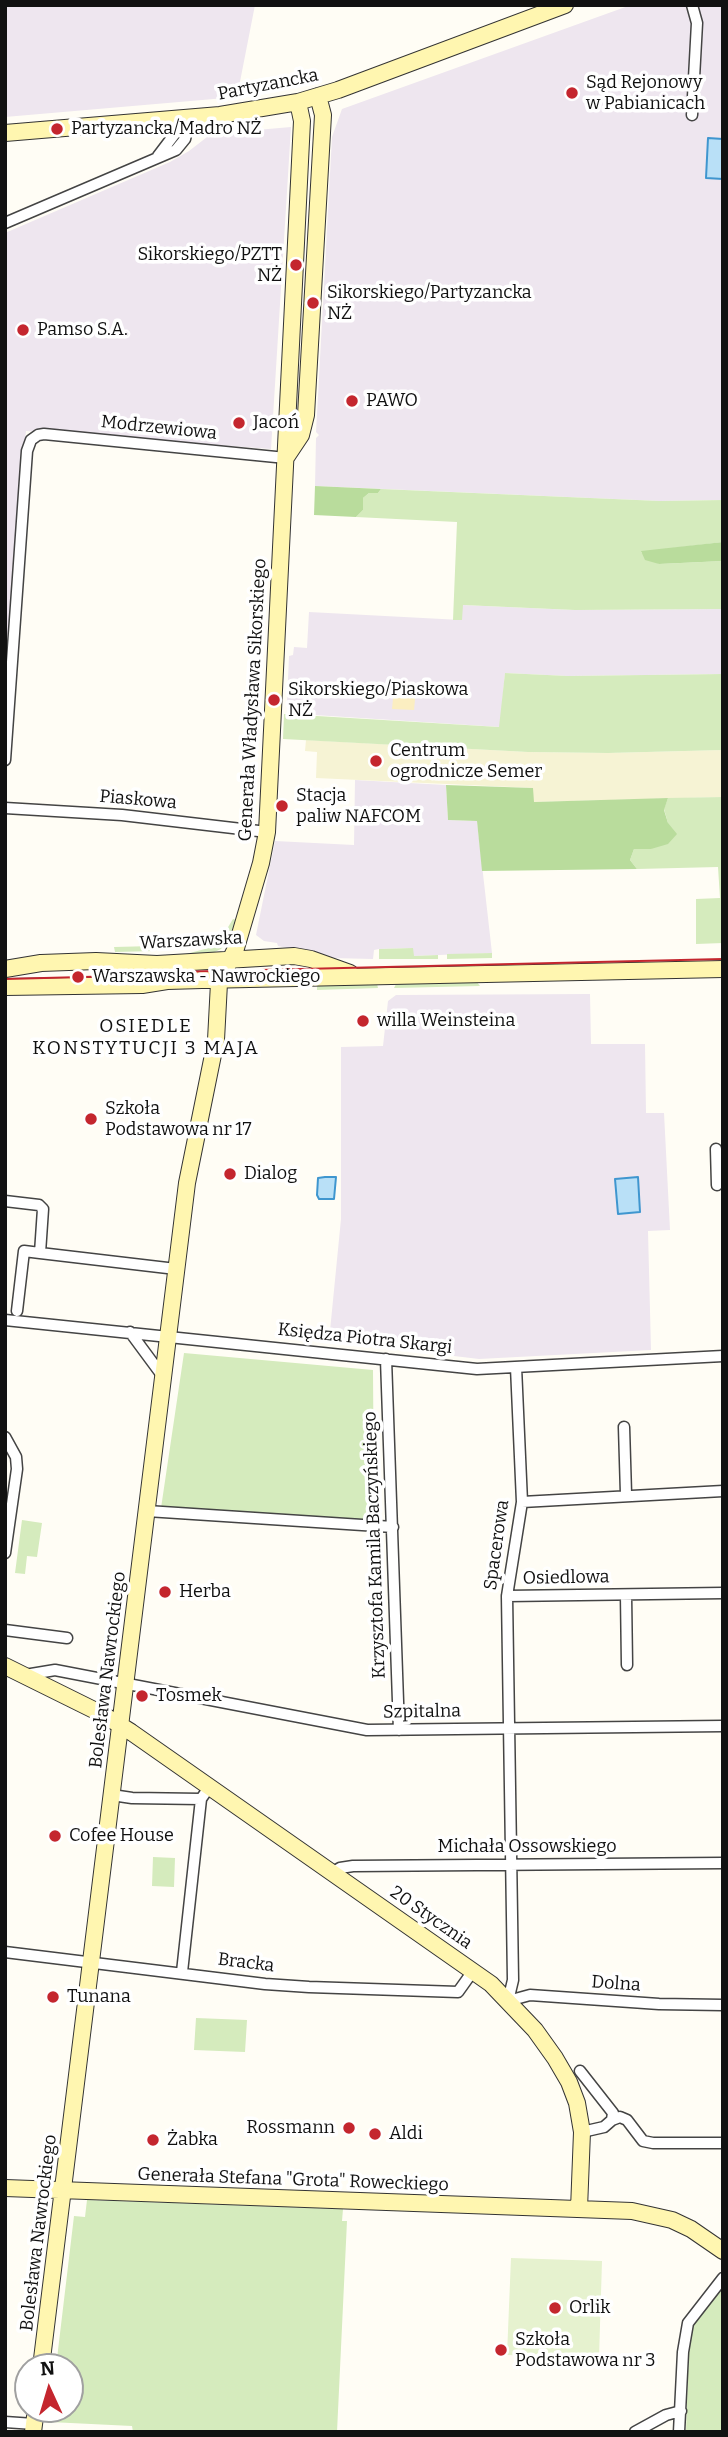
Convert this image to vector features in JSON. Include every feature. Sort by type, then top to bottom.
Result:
[{"type":"street","name":"Partyzancka","points":[[5,133],[182,119],[298,102],[565,5]]},
{"type":"street","points":[[692,5],[696,23],[692,115]]},
{"type":"street","name":"Generała Władysława Sikorskiego","points":[[286,458],[301,435],[306,415],[323,115],[318,96]]},
{"type":"street","name":"Generała Władysława Sikorskiego","points":[[220,979],[231,960],[245,918],[267,832],[302,121],[298,102]]},
{"type":"street","points":[[5,223],[181,146],[188,131],[182,119]]},
{"type":"street","name":"Modrzewiowa","points":[[5,760],[27,451],[31,440],[38,435],[44,435],[286,458]]},
{"type":"street","name":"Piaskowa","points":[[5,808],[122,815],[267,832]]},
{"type":"street","points":[[245,918],[247,934],[252,943],[261,950],[278,956]]},
{"type":"street","name":"Warszawska","points":[[5,969],[41,962],[147,964],[278,956],[302,957],[349,973],[376,978]]},
{"type":"street","name":"Warszawska","points":[[5,988],[142,985],[220,979],[376,978],[723,969]]},
{"type":"street","name":"Bolesława Nawrockiego","points":[[43,2353],[176,1269],[189,1171],[215,1040],[220,979]]},
{"type":"street","points":[[716,1149],[720,1168],[717,1185]]},
{"type":"street","points":[[5,1201],[42,1206],[40,1252]]},
{"type":"street","points":[[17,1311],[24,1251],[176,1269]]},
{"type":"street","name":"Księdza Piotra Skargi","points":[[5,1320],[477,1369],[723,1356]]},
{"type":"street","points":[[130,1332],[164,1378]]},
{"type":"street","name":"Krzysztofa Kamila Baczyńskiego","points":[[386,1359],[398,1730]]},
{"type":"street","name":"Spacerowa","points":[[508,2001],[513,1980],[507,1596],[522,1502],[516,1367]]},
{"type":"street","points":[[624,1427],[626,1494]]},
{"type":"street","points":[[5,1437],[16,1457],[11,1469],[5,1553]]},
{"type":"street","points":[[522,1502],[626,1494],[723,1491]]},
{"type":"street","points":[[147,1511],[393,1527]]},
{"type":"street","name":"Osiedlowa","points":[[507,1596],[723,1592]]},
{"type":"street","name":"Osiedlowa","points":[[626,1595],[627,1665]]},
{"type":"street","points":[[5,1630],[67,1638]]},
{"type":"street","name":"20 Stycznia","points":[[5,1666],[120,1725],[206,1792],[333,1872],[491,1983],[535,2030],[569,2082],[577,2103],[582,2132],[579,2209]]},
{"type":"street","name":"Szpitalna","points":[[25,1675],[55,1670],[367,1730],[723,1726]]},
{"type":"street","points":[[112,1794],[139,1798],[206,1792],[181,1972]]},
{"type":"street","name":"Michała Ossowskiego","points":[[333,1872],[353,1866],[723,1863]]},
{"type":"street","name":"Bracka","points":[[5,1952],[265,1984],[458,1992],[473,1971]]},
{"type":"street","name":"Dolna","points":[[508,2001],[530,1995],[659,2004],[723,2005]]},
{"type":"street","points":[[580,2071],[613,2113],[612,2120]]},
{"type":"street","points":[[582,2132],[604,2127],[620,2117],[626,2120],[643,2141],[723,2143]]},
{"type":"street","name":"Generała Stefana \"Grota\" Roweckiego","points":[[5,2188],[579,2209]]},
{"type":"street","points":[[579,2209],[653,2215],[691,2229],[723,2251]]},
{"type":"street","points":[[679,2432],[683,2352],[688,2323],[723,2278]]},
{"type":"street","points":[[635,2432],[681,2410]]},
{"type":"shaded area","points":[[5,5],[255,5],[237,97],[5,117]]},
{"type":"shaded area","points":[[631,5],[723,5],[723,500],[660,501],[315,486],[332,137],[342,109]]},
{"type":"shaded area","points":[[291,127],[271,449],[26,431],[5,665],[5,233],[170,162],[211,134]]},
{"type":"shaded area","points":[[462,605],[575,610],[723,609],[723,674],[568,676],[505,673],[500,727],[299,714],[299,703],[287,702],[289,656],[293,655],[294,647],[307,648],[309,612],[461,620]]},
{"type":"shaded area","points":[[306,740],[528,752],[723,750],[723,797],[533,802],[533,788],[316,778],[317,752],[305,751]]},
{"type":"shaded area","points":[[355,780],[446,785],[448,820],[477,821],[492,953],[413,956],[413,948],[379,949],[374,950],[373,959],[331,958],[278,946],[277,943],[264,941],[256,935],[275,841],[354,845]]},
{"type":"shaded area","points":[[590,994],[591,1044],[645,1044],[646,1113],[664,1113],[670,1230],[648,1231],[651,1350],[479,1359],[329,1341],[341,1219],[341,1047],[383,1046],[388,1001],[396,995]]},
{"type":"green space","points":[[315,486],[381,489],[378,493],[369,493],[363,498],[363,510],[356,517],[314,515]]},
{"type":"green space","points":[[381,489],[660,501],[723,500],[723,542],[641,552],[659,564],[723,561],[723,609],[575,610],[463,605],[462,620],[453,620],[457,522],[356,517],[363,510],[363,498],[369,493],[378,493]]},
{"type":"green space","points":[[723,542],[723,561],[659,564],[645,560],[641,551]]},
{"type":"green space","points":[[505,673],[568,676],[723,674],[723,750],[528,752],[283,739],[284,714],[499,727]]},
{"type":"green space","points":[[446,785],[533,788],[534,802],[668,798],[664,810],[668,823],[677,834],[668,844],[651,849],[634,849],[630,860],[637,869],[482,871],[477,821],[448,820]]},
{"type":"green space","points":[[723,797],[723,943],[696,944],[696,899],[720,898],[718,867],[637,869],[630,860],[634,849],[651,849],[668,823],[664,809],[668,798]]},
{"type":"green space","points":[[233,919],[237,920],[230,939],[221,949],[208,955],[182,955],[209,948],[219,942]]},
{"type":"green space","points":[[154,946],[154,951],[115,952],[114,947]]},
{"type":"green space","points":[[413,948],[414,956],[438,955],[438,959],[379,959],[379,949]]},
{"type":"green space","points":[[492,953],[492,958],[447,959],[447,954]]},
{"type":"green space","points":[[477,982],[480,986],[394,988],[396,984]]},
{"type":"green space","points":[[377,984],[378,988],[317,990],[317,985]]},
{"type":"green space","points":[[184,1353],[373,1370],[374,1520],[161,1508]]},
{"type":"green space","points":[[22,1520],[42,1523],[37,1557],[27,1556],[25,1574],[15,1573]]},
{"type":"green space","points":[[153,1857],[175,1858],[174,1887],[152,1886]]},
{"type":"green space","points":[[196,2018],[247,2020],[245,2052],[194,2050]]},
{"type":"green space","points":[[87,2200],[343,2209],[342,2221],[347,2221],[337,2432],[133,2432],[132,2426],[70,2423],[84,2423],[84,2353],[58,2353],[74,2216],[85,2217]]},
{"type":"green space","name":"Orlik","points":[[511,2258],[602,2261],[599,2358],[507,2355]]},
{"type":"green space","points":[[723,2287],[723,2432],[686,2432],[689,2345],[694,2324]]},
{"type":"sand","points":[[394,688],[416,689],[414,710],[392,709]]},
{"type":"water","points":[[708,138],[723,139],[723,179],[706,178]]},
{"type":"water","points":[[336,1177],[334,1199],[319,1199],[317,1195],[318,1178]]},
{"type":"water","points":[[638,1177],[640,1212],[618,1214],[615,1179]]},
{"type":"tram line","points":[[5,979],[175,972],[723,959]]},
{"type":"place","name":"Sąd Rejonowy w Pabianicach","points":[[572,93]]},
{"type":"place","name":"Partyzancka/Madro NŻ","points":[[57,129]]},
{"type":"place","name":"Sikorskiego/PZTT NŻ","points":[[296,265]]},
{"type":"place","name":"Sikorskiego/Partyzancka NŻ","points":[[313,303]]},
{"type":"place","name":"Pamso S.A.","points":[[23,330]]},
{"type":"place","name":"PAWO","points":[[352,401]]},
{"type":"place","name":"Jacoń","points":[[239,423]]},
{"type":"place","name":"Sikorskiego/Piaskowa NŻ","points":[[274,700]]},
{"type":"place","name":"Centrum ogrodnicze Semer","points":[[376,761]]},
{"type":"place","name":"Stacja paliw NAFCOM","points":[[282,806]]},
{"type":"place","name":"Warszawska - Nawrockiego","points":[[78,977]]},
{"type":"place","name":"willa Weinsteina","points":[[363,1021]]},
{"type":"place","name":"Szkoła Podstawowa nr 17","points":[[91,1119]]},
{"type":"place","name":"Dialog","points":[[230,1174]]},
{"type":"place","name":"Herba","points":[[165,1592]]},
{"type":"place","name":"Tosmek","points":[[142,1696]]},
{"type":"place","name":"Cofee House","points":[[55,1836]]},
{"type":"place","name":"Tunana","points":[[53,1997]]},
{"type":"place","name":"Rossmann","points":[[349,2128]]},
{"type":"place","name":"Aldi","points":[[375,2134]]},
{"type":"place","name":"Żabka","points":[[153,2140]]},
{"type":"place","name":"Orlik","points":[[555,2308]]},
{"type":"place","name":"Szkoła Podstawowa nr 3","points":[[501,2350]]},
{"type":"district","name":"OSIEDLE KONSTYTUCJI 3 MAJA","points":[[146,1038]]}]
